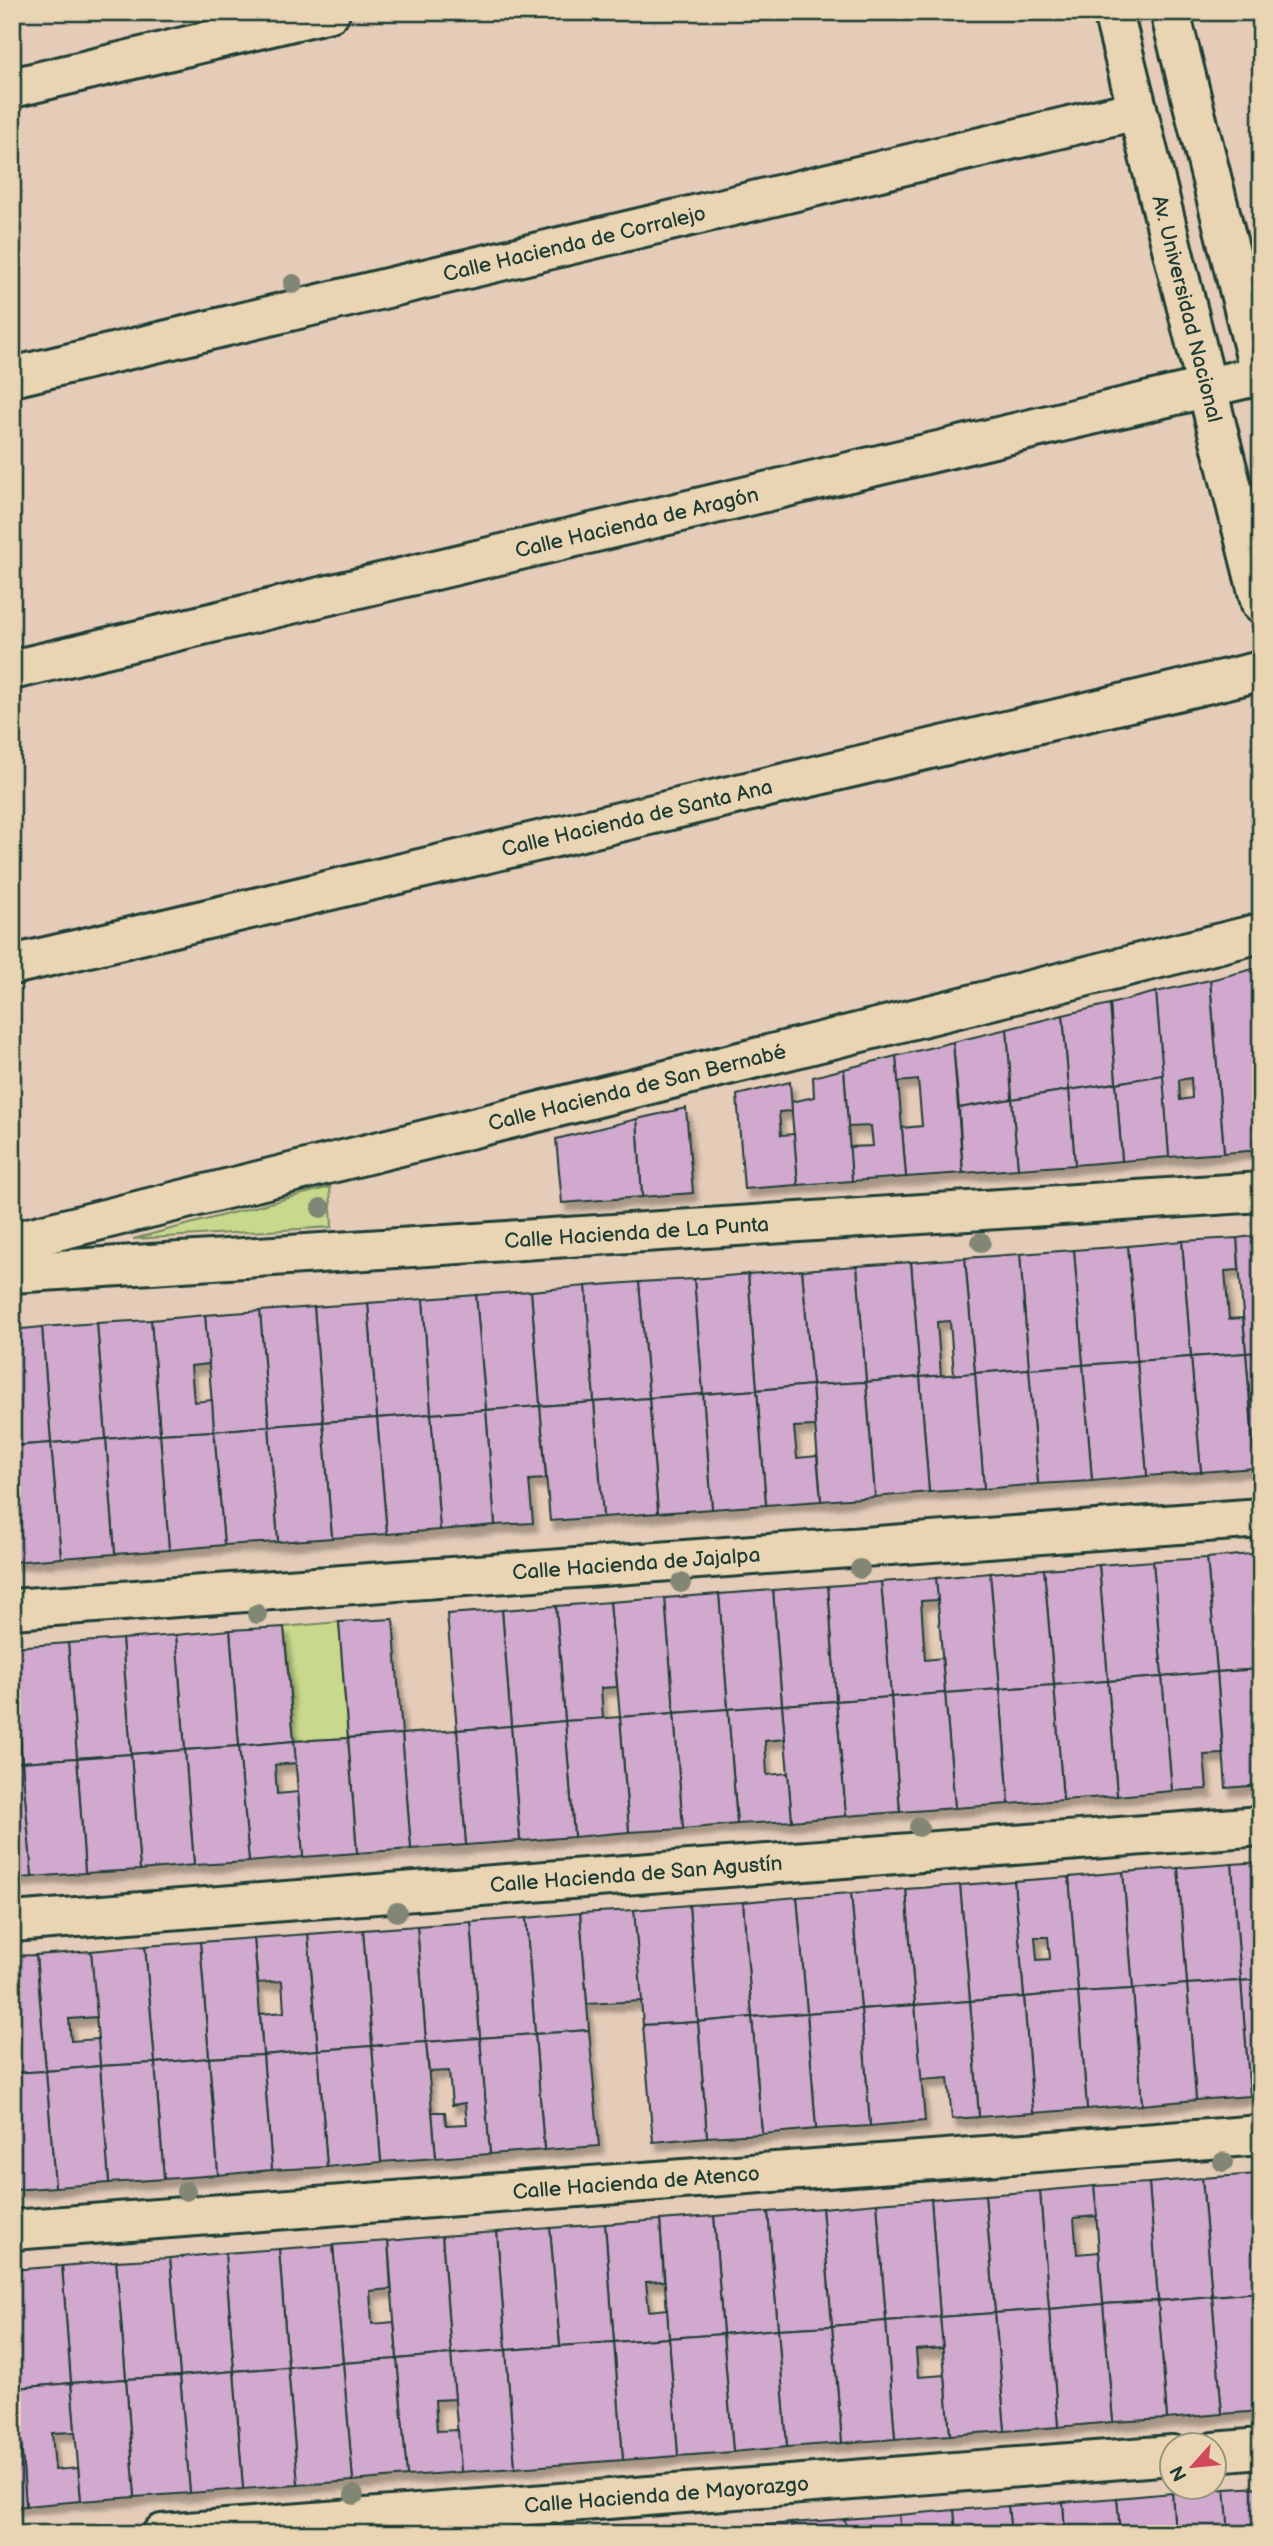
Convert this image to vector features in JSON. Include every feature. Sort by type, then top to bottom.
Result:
[{"type":"street","points":[[12,88],[330,12]]},
{"type":"street","name":"Av. Universidad Nacional","points":[[1113,12],[1261,604]]},
{"type":"street","points":[[1170,12],[1260,376]]},
{"type":"street","name":"Calle Hacienda de Corralejo","points":[[12,377],[1137,110]]},
{"type":"street","name":"Calle Hacienda de Aragón","points":[[12,670],[1260,376]]},
{"type":"street","name":"Calle Hacienda de Santa Ana","points":[[12,965],[1261,671]]},
{"type":"street","name":"Calle Hacienda de San Bernabé","points":[[12,1242],[1261,933]]},
{"type":"street","name":"Calle Hacienda de La Punta","points":[[12,1273],[1261,1192]]},
{"type":"street","name":"Calle Hacienda de Jajalpa","points":[[12,1609],[1261,1518]]},
{"type":"street","name":"Calle Hacienda de San Agustín","points":[[12,1922],[1261,1826]]},
{"type":"street","name":"Calle Hacienda de Atenco","points":[[12,2230],[1261,2135]]},
{"type":"street","points":[[1228,2451],[1261,2448]]},
{"type":"street","name":"Calle Hacienda de Mayorazgo","points":[[162,2534],[1158,2456]]},
{"type":"green space","points":[[330,1187],[332,1227],[133,1239]]},
{"type":"green space","points":[[339,1622],[348,1738],[294,1741],[284,1627]]},
{"type":"building","points":[[1261,967],[1261,1150],[1224,1153],[1210,980]]},
{"type":"building","points":[[1210,980],[1224,1153],[1169,1157],[1156,992]],"holes":[[[1191,1078],[1192,1098],[1180,1100],[1179,1080]]]},
{"type":"building","points":[[1156,992],[1163,1075],[1116,1083],[1110,1004]]},
{"type":"building","points":[[1110,1004],[1116,1083],[1069,1090],[1063,1015]]},
{"type":"building","points":[[1063,1015],[1069,1090],[1012,1099],[1007,1029]]},
{"type":"building","points":[[1007,1029],[1012,1099],[959,1108],[953,1042]]},
{"type":"building","points":[[953,1042],[963,1173],[906,1177],[902,1128],[922,1126],[918,1080],[898,1082],[896,1056]]},
{"type":"building","points":[[896,1056],[906,1177],[852,1181],[849,1147],[873,1146],[871,1126],[848,1127],[844,1069]]},
{"type":"building","points":[[844,1069],[852,1181],[798,1185],[791,1102],[814,1097],[813,1077]]},
{"type":"building","points":[[1163,1075],[1169,1157],[1122,1161],[1116,1083]]},
{"type":"building","points":[[790,1082],[792,1111],[779,1112],[781,1135],[794,1134],[798,1185],[744,1189],[737,1095]]},
{"type":"building","points":[[1116,1083],[1122,1161],[1075,1165],[1069,1090]]},
{"type":"building","points":[[1069,1090],[1075,1165],[1018,1169],[1012,1099]]},
{"type":"building","points":[[1012,1099],[1018,1169],[963,1173],[959,1108]]},
{"type":"building","points":[[686,1108],[693,1193],[642,1197],[637,1119]]},
{"type":"building","points":[[637,1119],[642,1197],[562,1203],[556,1139]]},
{"type":"building","points":[[1261,1235],[1261,1352],[1246,1353],[1237,1238]]},
{"type":"building","points":[[1237,1238],[1239,1270],[1225,1271],[1229,1319],[1243,1318],[1246,1353],[1191,1357],[1182,1241]]},
{"type":"building","points":[[1182,1241],[1191,1357],[1137,1361],[1128,1246]]},
{"type":"building","points":[[1128,1246],[1137,1361],[1083,1365],[1074,1250]]},
{"type":"building","points":[[1074,1250],[1083,1365],[1029,1369],[1020,1254]]},
{"type":"building","points":[[1020,1254],[1029,1369],[975,1373],[965,1258]]},
{"type":"building","points":[[965,1258],[975,1373],[954,1375],[950,1321],[937,1322],[941,1376],[920,1377],[911,1262]]},
{"type":"building","points":[[911,1262],[920,1377],[866,1382],[857,1266]]},
{"type":"building","points":[[857,1266],[866,1382],[812,1385],[802,1270]]},
{"type":"building","points":[[802,1270],[812,1385],[757,1390],[748,1274]]},
{"type":"building","points":[[748,1274],[757,1390],[703,1394],[694,1279]]},
{"type":"building","points":[[694,1279],[703,1394],[649,1398],[639,1282]]},
{"type":"building","points":[[639,1282],[649,1398],[594,1402],[586,1286]]},
{"type":"building","points":[[586,1286],[594,1402],[540,1406],[531,1291]]},
{"type":"building","points":[[531,1291],[540,1406],[486,1410],[476,1295]]},
{"type":"building","points":[[476,1295],[486,1410],[431,1414],[423,1299]]},
{"type":"building","points":[[423,1299],[431,1414],[377,1418],[368,1303]]},
{"type":"building","points":[[368,1303],[377,1418],[323,1422],[314,1307]]},
{"type":"building","points":[[314,1307],[323,1422],[269,1426],[260,1311]]},
{"type":"building","points":[[260,1311],[269,1426],[214,1431],[205,1315]]},
{"type":"building","points":[[205,1315],[209,1364],[191,1366],[194,1402],[212,1400],[214,1431],[160,1434],[151,1320]]},
{"type":"building","points":[[151,1320],[160,1434],[106,1439],[97,1323]]},
{"type":"building","points":[[97,1323],[106,1439],[51,1443],[42,1327]]},
{"type":"building","points":[[42,1327],[51,1443],[12,1446],[12,1330]]},
{"type":"building","points":[[1261,1352],[1261,1399],[1250,1400],[1246,1353]]},
{"type":"building","points":[[1246,1353],[1255,1468],[1201,1472],[1191,1357]]},
{"type":"building","points":[[1191,1357],[1201,1472],[1147,1476],[1137,1361]]},
{"type":"building","points":[[1137,1361],[1147,1476],[1092,1481],[1083,1365]]},
{"type":"building","points":[[1083,1365],[1092,1481],[1038,1484],[1029,1369]]},
{"type":"building","points":[[1029,1369],[1038,1484],[984,1489],[975,1373]]},
{"type":"building","points":[[975,1373],[984,1489],[929,1492],[920,1377]]},
{"type":"building","points":[[920,1377],[929,1492],[875,1497],[866,1382]]},
{"type":"building","points":[[866,1382],[875,1497],[821,1501],[812,1385]]},
{"type":"building","points":[[812,1385],[815,1426],[794,1427],[797,1458],[817,1456],[821,1501],[766,1505],[757,1390]]},
{"type":"building","points":[[757,1390],[766,1505],[712,1509],[703,1394]]},
{"type":"building","points":[[703,1394],[712,1509],[658,1513],[649,1398]]},
{"type":"building","points":[[649,1398],[658,1513],[603,1517],[594,1402]]},
{"type":"building","points":[[1261,1399],[1261,1468],[1255,1468],[1250,1400]]},
{"type":"building","points":[[594,1402],[603,1517],[550,1521],[540,1406]]},
{"type":"building","points":[[540,1406],[546,1479],[529,1480],[533,1523],[495,1525],[486,1410]]},
{"type":"building","points":[[486,1410],[495,1525],[440,1530],[431,1414]]},
{"type":"building","points":[[431,1414],[440,1530],[387,1534],[377,1418]]},
{"type":"building","points":[[377,1418],[387,1534],[332,1538],[323,1422]]},
{"type":"building","points":[[323,1422],[332,1538],[278,1542],[269,1426]]},
{"type":"building","points":[[269,1426],[278,1542],[224,1545],[214,1431]]},
{"type":"building","points":[[214,1431],[224,1545],[169,1550],[160,1434]]},
{"type":"building","points":[[160,1434],[169,1550],[115,1554],[106,1439]]},
{"type":"building","points":[[106,1439],[115,1554],[61,1558],[51,1443]]},
{"type":"building","points":[[51,1443],[61,1558],[12,1562],[12,1446]]},
{"type":"building","points":[[1261,1553],[1261,1669],[1217,1672],[1207,1558]]},
{"type":"building","points":[[1207,1558],[1217,1672],[1162,1677],[1153,1561]]},
{"type":"building","points":[[1153,1561],[1162,1677],[1108,1681],[1099,1565]]},
{"type":"building","points":[[1099,1565],[1108,1681],[1054,1685],[1044,1569]]},
{"type":"building","points":[[1044,1569],[1054,1685],[1000,1689],[990,1573]]},
{"type":"building","points":[[990,1573],[1000,1689],[945,1693],[936,1578]]},
{"type":"building","points":[[936,1578],[938,1600],[921,1601],[925,1660],[942,1658],[945,1693],[891,1697],[881,1582]]},
{"type":"building","points":[[881,1582],[891,1697],[836,1701],[828,1586]]},
{"type":"building","points":[[828,1586],[836,1701],[782,1705],[773,1590]]},
{"type":"building","points":[[773,1590],[782,1705],[728,1709],[719,1594]]},
{"type":"building","points":[[719,1594],[728,1709],[674,1713],[665,1598]]},
{"type":"building","points":[[665,1598],[674,1713],[620,1717],[610,1602]]},
{"type":"building","points":[[610,1602],[617,1687],[601,1688],[603,1719],[565,1721],[556,1606]]},
{"type":"building","points":[[556,1606],[565,1721],[511,1726],[502,1610]]},
{"type":"building","points":[[502,1610],[511,1726],[457,1730],[447,1614]]},
{"type":"building","points":[[393,1619],[402,1734],[348,1738],[339,1622]]},
{"type":"building","points":[[284,1627],[294,1741],[239,1746],[230,1630]]},
{"type":"building","points":[[230,1630],[239,1746],[185,1750],[176,1635]]},
{"type":"building","points":[[176,1635],[185,1750],[131,1754],[122,1639]]},
{"type":"building","points":[[122,1639],[131,1754],[77,1758],[68,1643]]},
{"type":"building","points":[[68,1643],[77,1758],[22,1762],[13,1647]]},
{"type":"building","points":[[12,1647],[22,1762],[12,1763]]},
{"type":"building","points":[[1261,1669],[1261,1785],[1226,1788],[1217,1672]]},
{"type":"building","points":[[1217,1672],[1223,1754],[1204,1755],[1207,1789],[1172,1791],[1162,1677]]},
{"type":"building","points":[[1162,1677],[1172,1791],[1117,1796],[1108,1681]]},
{"type":"building","points":[[1108,1681],[1117,1796],[1063,1800],[1054,1685]]},
{"type":"building","points":[[1054,1685],[1063,1800],[1009,1804],[1000,1689]]},
{"type":"building","points":[[1000,1689],[1009,1804],[955,1808],[945,1693]]},
{"type":"building","points":[[945,1693],[955,1808],[900,1812],[891,1697]]},
{"type":"building","points":[[891,1697],[900,1812],[846,1816],[836,1701]]},
{"type":"building","points":[[836,1701],[846,1816],[792,1821],[782,1705]]},
{"type":"building","points":[[782,1705],[785,1739],[765,1741],[767,1775],[788,1773],[792,1821],[737,1824],[728,1709]]},
{"type":"building","points":[[728,1709],[737,1824],[683,1829],[674,1713]]},
{"type":"building","points":[[674,1713],[683,1829],[629,1832],[620,1717]]},
{"type":"building","points":[[620,1717],[629,1832],[574,1837],[565,1721]]},
{"type":"building","points":[[565,1721],[574,1837],[520,1841],[511,1726]]},
{"type":"building","points":[[511,1726],[520,1841],[466,1845],[457,1730]]},
{"type":"building","points":[[457,1730],[466,1845],[411,1849],[402,1734]]},
{"type":"building","points":[[402,1734],[411,1849],[357,1853],[348,1738]]},
{"type":"building","points":[[348,1738],[357,1853],[303,1857],[294,1741]]},
{"type":"building","points":[[294,1741],[296,1763],[275,1765],[277,1794],[298,1792],[303,1857],[249,1862],[239,1746]]},
{"type":"building","points":[[239,1746],[249,1862],[194,1865],[185,1750]]},
{"type":"building","points":[[185,1750],[194,1865],[140,1870],[131,1754]]},
{"type":"building","points":[[131,1754],[140,1870],[85,1873],[77,1758]]},
{"type":"building","points":[[77,1758],[85,1873],[32,1877],[22,1762]]},
{"type":"building","points":[[22,1762],[32,1877],[12,1879],[12,1763]]},
{"type":"building","points":[[1261,1862],[1261,1979],[1241,1981],[1232,1864]]},
{"type":"building","points":[[1232,1864],[1241,1981],[1187,1984],[1178,1868]]},
{"type":"building","points":[[1178,1868],[1187,1984],[1133,1989],[1123,1872]]},
{"type":"building","points":[[1123,1872],[1133,1989],[1078,1992],[1069,1877]]},
{"type":"building","points":[[1069,1877],[1078,1992],[1024,1997],[1014,1881]],"holes":[[[1035,1937],[1048,1937],[1050,1959],[1037,1960]]]},
{"type":"building","points":[[1014,1881],[1024,1997],[970,2001],[960,1885]]},
{"type":"building","points":[[960,1885],[970,2001],[915,2005],[906,1889]]},
{"type":"building","points":[[906,1889],[915,2005],[861,2009],[851,1893]]},
{"type":"building","points":[[851,1893],[861,2009],[807,2013],[797,1897]]},
{"type":"building","points":[[797,1897],[807,2013],[752,2017],[743,1902]]},
{"type":"building","points":[[743,1902],[752,2017],[698,2022],[689,1905]]},
{"type":"building","points":[[689,1905],[698,2022],[643,2025],[634,1910]]},
{"type":"building","points":[[634,1910],[642,2001],[587,2004],[580,1913]]},
{"type":"building","points":[[580,1913],[589,2030],[535,2034],[526,1918]]},
{"type":"building","points":[[526,1918],[535,2034],[480,2038],[471,1922]]},
{"type":"building","points":[[471,1922],[480,2038],[426,2042],[417,1926]]},
{"type":"building","points":[[417,1926],[426,2042],[372,2046],[363,1930]]},
{"type":"building","points":[[363,1930],[372,2046],[318,2050],[308,1934]]},
{"type":"building","points":[[308,1934],[318,2050],[263,2055],[260,2014],[284,2012],[282,1981],[258,1983],[254,1938]]},
{"type":"building","points":[[254,1938],[263,2055],[209,2058],[200,1942]]},
{"type":"building","points":[[200,1942],[209,2058],[155,2063],[145,1946]]},
{"type":"building","points":[[145,1946],[155,2063],[100,2066],[91,1951]]},
{"type":"building","points":[[91,1951],[97,2017],[69,2019],[71,2041],[98,2039],[100,2066],[46,2071],[36,1955]]},
{"type":"building","points":[[36,1955],[46,2071],[12,2073],[12,1956]]},
{"type":"building","points":[[1261,1979],[1261,2096],[1250,2096],[1241,1981]]},
{"type":"building","points":[[1241,1981],[1250,2096],[1196,2100],[1187,1984]]},
{"type":"building","points":[[1187,1984],[1196,2100],[1142,2105],[1133,1989]]},
{"type":"building","points":[[1133,1989],[1142,2105],[1087,2109],[1078,1992]]},
{"type":"building","points":[[1078,1992],[1087,2109],[1033,2113],[1024,1997]]},
{"type":"building","points":[[1024,1997],[1033,2113],[979,2117],[970,2001]]},
{"type":"building","points":[[970,2001],[979,2117],[952,2119],[948,2078],[921,2080],[915,2005]]},
{"type":"building","points":[[915,2005],[925,2121],[870,2126],[861,2009]]},
{"type":"building","points":[[861,2009],[870,2126],[816,2129],[807,2013]]},
{"type":"building","points":[[807,2013],[816,2129],[762,2134],[752,2017]]},
{"type":"building","points":[[752,2017],[762,2134],[707,2137],[698,2022]]},
{"type":"building","points":[[698,2022],[707,2137],[653,2142],[643,2025]]},
{"type":"building","points":[[589,2030],[599,2146],[544,2150],[535,2034]]},
{"type":"building","points":[[535,2034],[544,2150],[490,2154],[480,2038]]},
{"type":"building","points":[[480,2038],[490,2154],[436,2158],[432,2112],[445,2112],[446,2125],[467,2124],[465,2103],[452,2105],[449,2071],[429,2072],[426,2042]]},
{"type":"building","points":[[426,2042],[436,2158],[381,2162],[372,2046]]},
{"type":"building","points":[[372,2046],[381,2162],[327,2167],[318,2050]]},
{"type":"building","points":[[318,2050],[327,2167],[272,2170],[263,2055]]},
{"type":"building","points":[[263,2055],[272,2170],[218,2175],[209,2058]]},
{"type":"building","points":[[209,2058],[218,2175],[164,2179],[155,2063]]},
{"type":"building","points":[[155,2063],[164,2179],[109,2183],[100,2066]]},
{"type":"building","points":[[100,2066],[109,2183],[55,2187],[46,2071]]},
{"type":"building","points":[[46,2071],[55,2187],[12,2190],[12,2073]]},
{"type":"building","points":[[1257,2174],[1261,2224],[1261,2292],[1212,2296],[1202,2178]]},
{"type":"building","points":[[1257,2174],[1261,2174],[1261,2224]]},
{"type":"building","points":[[1202,2178],[1212,2296],[1158,2301],[1149,2183]]},
{"type":"building","points":[[1149,2183],[1158,2301],[1103,2304],[1094,2186]]},
{"type":"building","points":[[1094,2186],[1097,2216],[1074,2218],[1077,2254],[1099,2252],[1103,2304],[1049,2309],[1040,2191]]},
{"type":"building","points":[[1040,2191],[1049,2309],[995,2313],[985,2195]]},
{"type":"building","points":[[985,2195],[995,2313],[940,2317],[931,2199]]},
{"type":"building","points":[[931,2199],[940,2317],[886,2321],[877,2203]]},
{"type":"building","points":[[877,2203],[886,2321],[832,2326],[822,2208]]},
{"type":"building","points":[[822,2208],[832,2326],[778,2329],[768,2212]]},
{"type":"building","points":[[768,2212],[778,2329],[723,2334],[714,2216]]},
{"type":"building","points":[[714,2216],[723,2334],[669,2338],[660,2220]]},
{"type":"building","points":[[660,2220],[664,2281],[646,2282],[649,2311],[667,2309],[669,2338],[614,2342],[605,2224]]},
{"type":"building","points":[[605,2224],[614,2342],[560,2346],[550,2228]]},
{"type":"building","points":[[550,2228],[560,2346],[506,2350],[497,2232]]},
{"type":"building","points":[[497,2232],[506,2350],[451,2354],[442,2236]]},
{"type":"building","points":[[442,2236],[451,2354],[397,2359],[388,2241]]},
{"type":"building","points":[[388,2241],[391,2289],[370,2291],[372,2324],[394,2322],[397,2359],[343,2363],[333,2245]]},
{"type":"building","points":[[333,2245],[343,2363],[288,2367],[279,2249]]},
{"type":"building","points":[[279,2249],[288,2367],[234,2371],[225,2253]]},
{"type":"building","points":[[225,2253],[234,2371],[180,2376],[170,2258]]},
{"type":"building","points":[[170,2258],[180,2376],[126,2379],[116,2261]]},
{"type":"building","points":[[116,2261],[126,2379],[71,2383],[62,2266]]},
{"type":"building","points":[[62,2266],[71,2383],[17,2388],[12,2330],[12,2270]]},
{"type":"building","points":[[1261,2292],[1261,2411],[1222,2414],[1212,2296]]},
{"type":"building","points":[[1212,2296],[1222,2414],[1167,2419],[1158,2301]]},
{"type":"building","points":[[1158,2301],[1167,2419],[1113,2422],[1103,2304]]},
{"type":"building","points":[[1103,2304],[1113,2422],[1058,2427],[1049,2309]]},
{"type":"building","points":[[1049,2309],[1058,2427],[1005,2431],[995,2313]]},
{"type":"building","points":[[995,2313],[1005,2431],[950,2435],[940,2317]]},
{"type":"building","points":[[940,2317],[943,2348],[916,2350],[918,2377],[945,2375],[950,2435],[895,2439],[886,2321]]},
{"type":"building","points":[[886,2321],[895,2439],[842,2443],[832,2326]]},
{"type":"building","points":[[832,2326],[842,2443],[787,2447],[778,2329]]},
{"type":"building","points":[[778,2329],[787,2447],[733,2452],[723,2334]]},
{"type":"building","points":[[12,2330],[17,2388],[12,2388]]},
{"type":"building","points":[[723,2334],[733,2452],[678,2456],[669,2338]]},
{"type":"building","points":[[669,2338],[678,2456],[623,2460],[614,2342]]},
{"type":"building","points":[[614,2342],[623,2460],[515,2468],[506,2350]]},
{"type":"building","points":[[506,2350],[515,2468],[461,2472],[451,2354]]},
{"type":"building","points":[[451,2354],[455,2399],[435,2400],[437,2431],[458,2430],[461,2472],[407,2476],[397,2359]]},
{"type":"building","points":[[397,2359],[407,2476],[353,2481],[343,2363]]},
{"type":"building","points":[[343,2363],[353,2481],[298,2485],[288,2367]]},
{"type":"building","points":[[288,2367],[298,2485],[243,2489],[234,2371]]},
{"type":"building","points":[[234,2371],[243,2489],[190,2493],[180,2376]]},
{"type":"building","points":[[180,2376],[190,2493],[135,2497],[126,2379]]},
{"type":"building","points":[[126,2379],[135,2497],[81,2501],[71,2383]]},
{"type":"building","points":[[71,2383],[75,2432],[52,2433],[55,2470],[78,2468],[81,2501],[26,2506],[17,2388]]},
{"type":"building","points":[[12,2388],[17,2388],[26,2506],[12,2507]]},
{"type":"building","points":[[1261,2487],[1261,2534],[1229,2534],[1226,2500],[1228,2489]]},
{"type":"building","points":[[1158,2494],[1158,2500],[1173,2500],[1175,2534],[1120,2534],[1117,2498]]},
{"type":"building","points":[[1117,2498],[1120,2534],[1065,2534],[1063,2502]]},
{"type":"building","points":[[1173,2500],[1226,2500],[1229,2534],[1175,2534]]},
{"type":"building","points":[[1063,2502],[1065,2534],[1011,2534],[1008,2506]]},
{"type":"building","points":[[1008,2506],[1011,2534],[956,2534],[954,2510]]},
{"type":"building","points":[[954,2510],[956,2534],[901,2534],[899,2515]]},
{"type":"building","points":[[899,2515],[901,2534],[846,2534],[845,2519]]},
{"type":"building","points":[[845,2519],[846,2534],[792,2534],[791,2523]]},
{"type":"building","points":[[791,2523],[792,2534],[737,2534],[737,2527]]},
{"type":"building","points":[[737,2527],[737,2534],[682,2534],[682,2531]]}]
